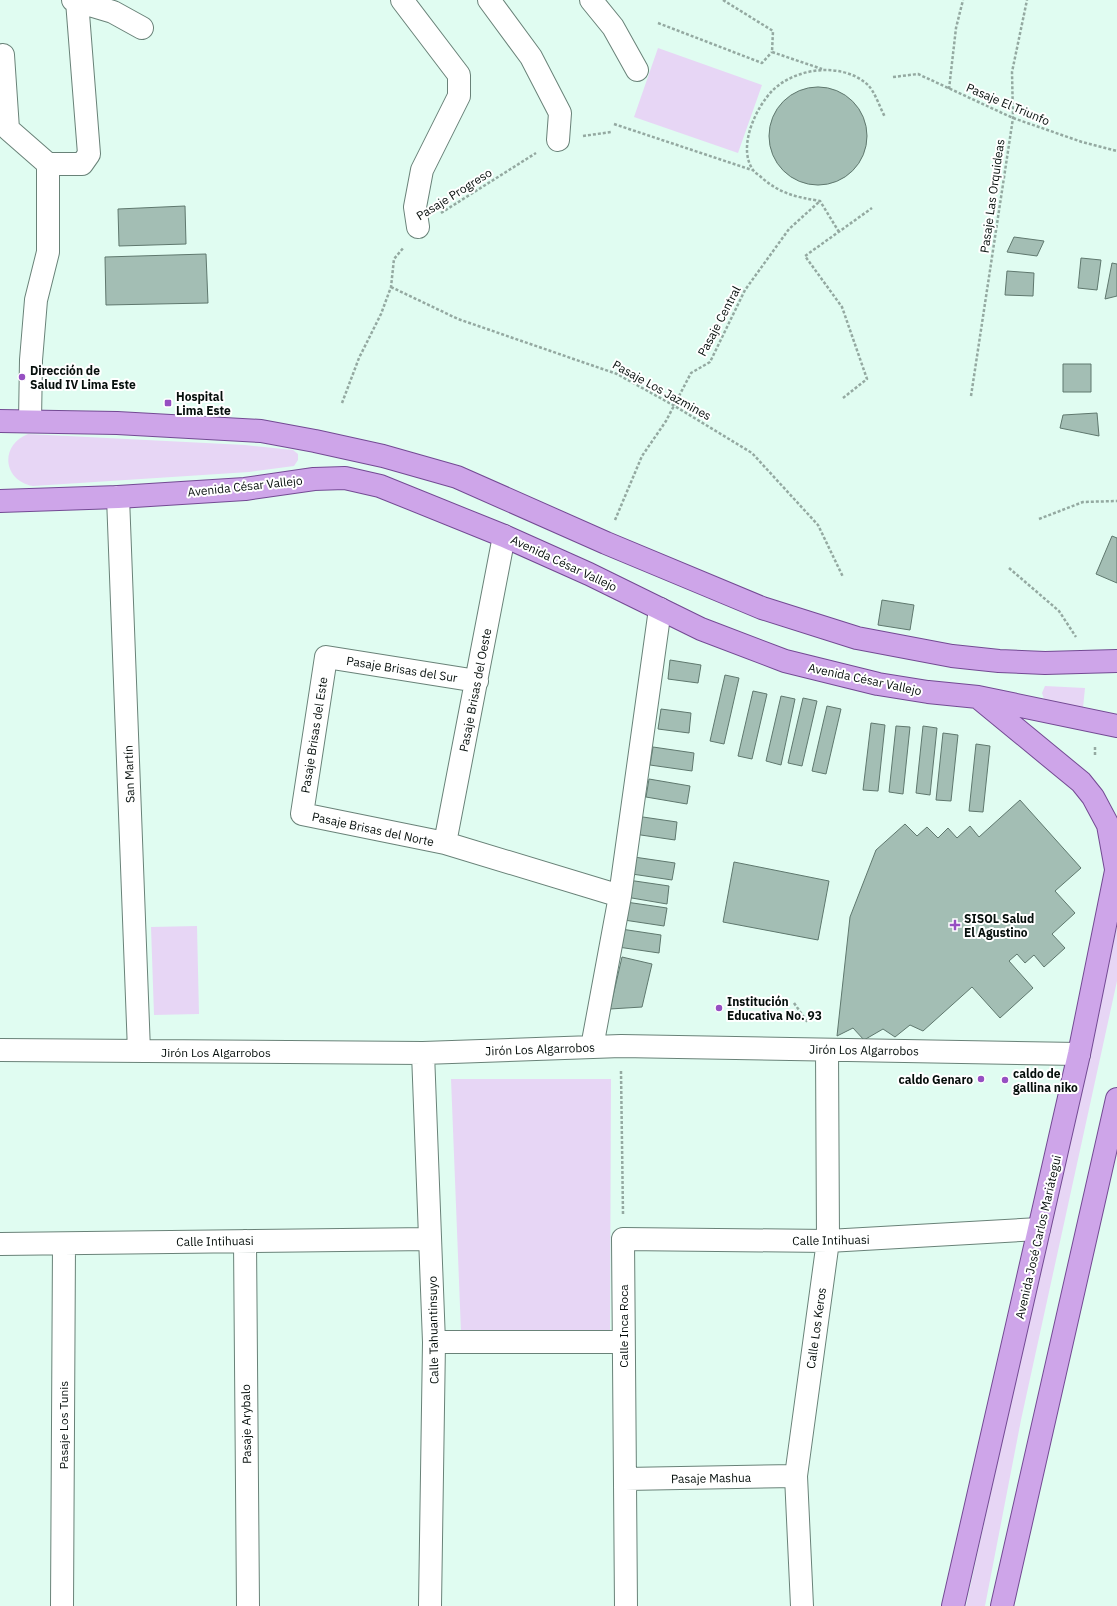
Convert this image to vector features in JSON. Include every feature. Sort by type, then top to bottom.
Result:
[{"type":"main road","points":[[0,421],[118,423],[261,431],[315,440],[383,456],[457,477],[606,543],[762,608],[857,638],[952,656],[999,661],[1045,663],[1117,661]]},
{"type":"main road","name":"Avenida César Vallejo","points":[[0,501],[118,497],[245,489],[314,479],[345,478],[380,486],[504,536],[589,574],[701,629],[785,661],[829,674],[899,688],[978,697],[1117,726]]},
{"type":"main road","points":[[978,697],[1081,782],[1093,797],[1108,825],[1117,867]]},
{"type":"main road","name":"Avenida José Carlos Mariátegui","points":[[953,1606],[1079,1054],[1117,867]]},
{"type":"main road","points":[[1002,1606],[1117,1099]]},
{"type":"street","points":[[3,55],[8,129],[48,164],[82,164],[89,154],[75,0],[113,12],[142,28]]},
{"type":"street","points":[[402,0],[459,75],[459,96],[422,170],[415,207],[418,227]]},
{"type":"street","points":[[489,0],[531,57],[560,113],[558,140]]},
{"type":"street","points":[[591,0],[613,27],[637,70]]},
{"type":"street","points":[[30,421],[31,360],[36,300],[48,252],[48,164]]},
{"type":"street","name":"San Martín","points":[[118,497],[139,1051]]},
{"type":"street","name":"Pasaje Brisas del Oeste","points":[[444,843],[477,681],[504,536]]},
{"type":"street","points":[[592,1047],[620,896],[660,609]]},
{"type":"street","name":"Pasaje Brisas del Sur","points":[[326,657],[477,681]]},
{"type":"street","name":"Pasaje Brisas del Este","points":[[302,814],[326,657]]},
{"type":"street","name":"Pasaje Brisas del Norte","points":[[302,814],[444,843],[620,896]]},
{"type":"street","name":"Jirón Los Algarrobos","points":[[0,1050],[423,1054],[621,1046],[1079,1054]]},
{"type":"street","name":"Calle Los Keros","points":[[802,1606],[796,1476],[828,1241],[826,1050]]},
{"type":"street","name":"Calle Tahuantinsuyo","points":[[423,1054],[434,1342],[430,1606]]},
{"type":"street","name":"Calle Intihuasi","points":[[623,1239],[828,1241],[1039,1229]]},
{"type":"street","name":"Calle Intihuasi","points":[[0,1244],[430,1239]]},
{"type":"street","name":"Calle Inca Roca","points":[[623,1239],[626,1606]]},
{"type":"street","name":"Pasaje Arybalo","points":[[245,1241],[248,1606]]},
{"type":"street","name":"Pasaje Los Tunis","points":[[62,1606],[64,1244]]},
{"type":"street","points":[[434,1342],[623,1342]]},
{"type":"street","name":"Pasaje Mashua","points":[[625,1479],[796,1476]]},
{"type":"path","points":[[658,23],[762,63],[772,52],[773,30],[723,0]]},
{"type":"path","points":[[949,89],[956,28],[963,0]]},
{"type":"path","name":"Pasaje Las Orquideas","points":[[971,396],[1013,118],[1012,72],[1027,0]]},
{"type":"path","points":[[772,52],[822,69],[854,75],[869,86],[885,117]]},
{"type":"path","points":[[753,170],[746,148],[751,124],[764,102],[774,89],[792,77],[822,69]]},
{"type":"path","name":"Pasaje El Triunfo","points":[[893,77],[918,74],[1013,118],[1082,142],[1117,151]]},
{"type":"path","points":[[614,124],[753,170],[774,188],[793,196],[820,200],[839,232]]},
{"type":"path","name":"Pasaje Progreso","points":[[342,403],[359,358],[381,314],[391,287],[394,259],[418,227],[558,140],[611,132]]},
{"type":"path","name":"Pasaje Central","points":[[606,543],[642,456],[666,421],[673,404],[691,373],[710,362],[745,290],[789,228],[820,200]]},
{"type":"path","points":[[843,398],[867,379],[842,307],[805,256],[872,208]]},
{"type":"path","name":"Pasaje Los Jazmines","points":[[391,287],[458,319],[617,374],[673,404],[752,453],[818,525],[843,577]]},
{"type":"path","points":[[1039,519],[1084,502],[1117,501]]},
{"type":"path","points":[[1009,568],[1059,611],[1074,632]]},
{"type":"path","points":[[621,1046],[623,1239]]},
{"type":"shaded area","points":[[658,48],[762,85],[738,153],[634,117]]},
{"type":"shaded area","points":[[28,434],[245,445],[293,450],[298,454],[298,460],[294,466],[249,472],[33,486],[15,477],[10,470],[8,462],[9,454],[13,446],[19,439]]},
{"type":"shaded area","points":[[1045,686],[1085,688],[1083,708],[1044,699],[1042,693]]},
{"type":"shaded area","points":[[197,926],[199,1014],[154,1015],[151,927]]},
{"type":"shaded area","points":[[1117,927],[1117,981],[1021,1420],[985,1606],[966,1606],[1092,1032]]},
{"type":"shaded area","points":[[451,1079],[611,1079],[610,1331],[461,1332]]},
{"type":"building","points":[[818,87],[837,91],[853,101],[863,117],[867,136],[863,155],[853,171],[837,181],[818,185],[799,181],[783,171],[773,155],[769,136],[773,117],[783,101],[799,91]]},
{"type":"building","points":[[185,206],[186,244],[119,246],[118,209]]},
{"type":"building","points":[[1014,237],[1044,241],[1037,256],[1007,252]]},
{"type":"building","points":[[206,254],[208,303],[106,305],[105,257]]},
{"type":"building","points":[[1081,258],[1101,260],[1097,290],[1078,288]]},
{"type":"building","points":[[1112,263],[1117,264],[1117,296],[1105,299]]},
{"type":"building","points":[[1007,271],[1034,273],[1033,296],[1005,295]]},
{"type":"building","points":[[1063,364],[1091,364],[1091,392],[1063,392]]},
{"type":"building","points":[[1097,413],[1099,436],[1060,428],[1063,415]]},
{"type":"building","points":[[1112,536],[1117,538],[1117,583],[1096,574]]},
{"type":"building","points":[[882,600],[914,605],[910,630],[878,625]]},
{"type":"building","points":[[670,660],[701,665],[698,683],[668,679]]},
{"type":"building","points":[[725,675],[739,678],[724,744],[710,741]]},
{"type":"building","points":[[753,691],[767,694],[752,759],[738,756]]},
{"type":"building","points":[[781,696],[795,699],[781,765],[766,761]]},
{"type":"building","points":[[803,698],[817,701],[802,766],[788,763]]},
{"type":"building","points":[[827,706],[841,709],[826,774],[812,771]]},
{"type":"building","points":[[661,709],[691,713],[689,733],[658,729]]},
{"type":"building","points":[[871,723],[885,725],[878,791],[863,790]]},
{"type":"building","points":[[896,726],[910,727],[903,794],[889,792]]},
{"type":"building","points":[[923,726],[937,728],[930,795],[916,793]]},
{"type":"building","points":[[943,733],[958,735],[951,801],[936,800]]},
{"type":"building","points":[[976,744],[990,746],[983,812],[969,811]]},
{"type":"building","points":[[653,747],[694,753],[692,771],[650,765]]},
{"type":"building","points":[[649,779],[690,786],[687,804],[646,797]]},
{"type":"building","name":"SISOL Salud El Agustino","points":[[1020,800],[1081,868],[1055,891],[1075,913],[1052,934],[1065,948],[1044,967],[1034,955],[1025,963],[1017,954],[1009,961],[1033,988],[1000,1018],[972,987],[923,1031],[910,1025],[895,1037],[883,1029],[864,1040],[853,1028],[837,1036],[850,917],[876,850],[905,824],[917,836],[927,827],[938,838],[948,828],[957,838],[970,826],[979,837]]},
{"type":"building","points":[[636,816],[677,822],[675,840],[634,834]]},
{"type":"building","points":[[634,857],[675,863],[672,880],[632,874]]},
{"type":"building","points":[[734,862],[829,881],[818,940],[723,922]]},
{"type":"building","points":[[628,880],[669,886],[667,904],[626,897]]},
{"type":"building","points":[[626,902],[667,908],[664,926],[624,920]]},
{"type":"building","points":[[621,929],[661,935],[659,953],[618,947]]},
{"type":"building","points":[[622,957],[652,964],[642,1007],[610,1009]]},
{"type":"place","name":"Dirección de Salud IV Lima Este","points":[[22,377]]},
{"type":"place","name":"Hospital Lima Este","points":[[168,403]]},
{"type":"place","name":"SISOL Salud El Agustino","points":[[955,925]]},
{"type":"place","name":"Institución Educativa No. 93","points":[[719,1008]]},
{"type":"place","name":"caldo Genaro","points":[[981,1079]]},
{"type":"place","name":"caldo de gallina niko","points":[[1005,1080]]}]
